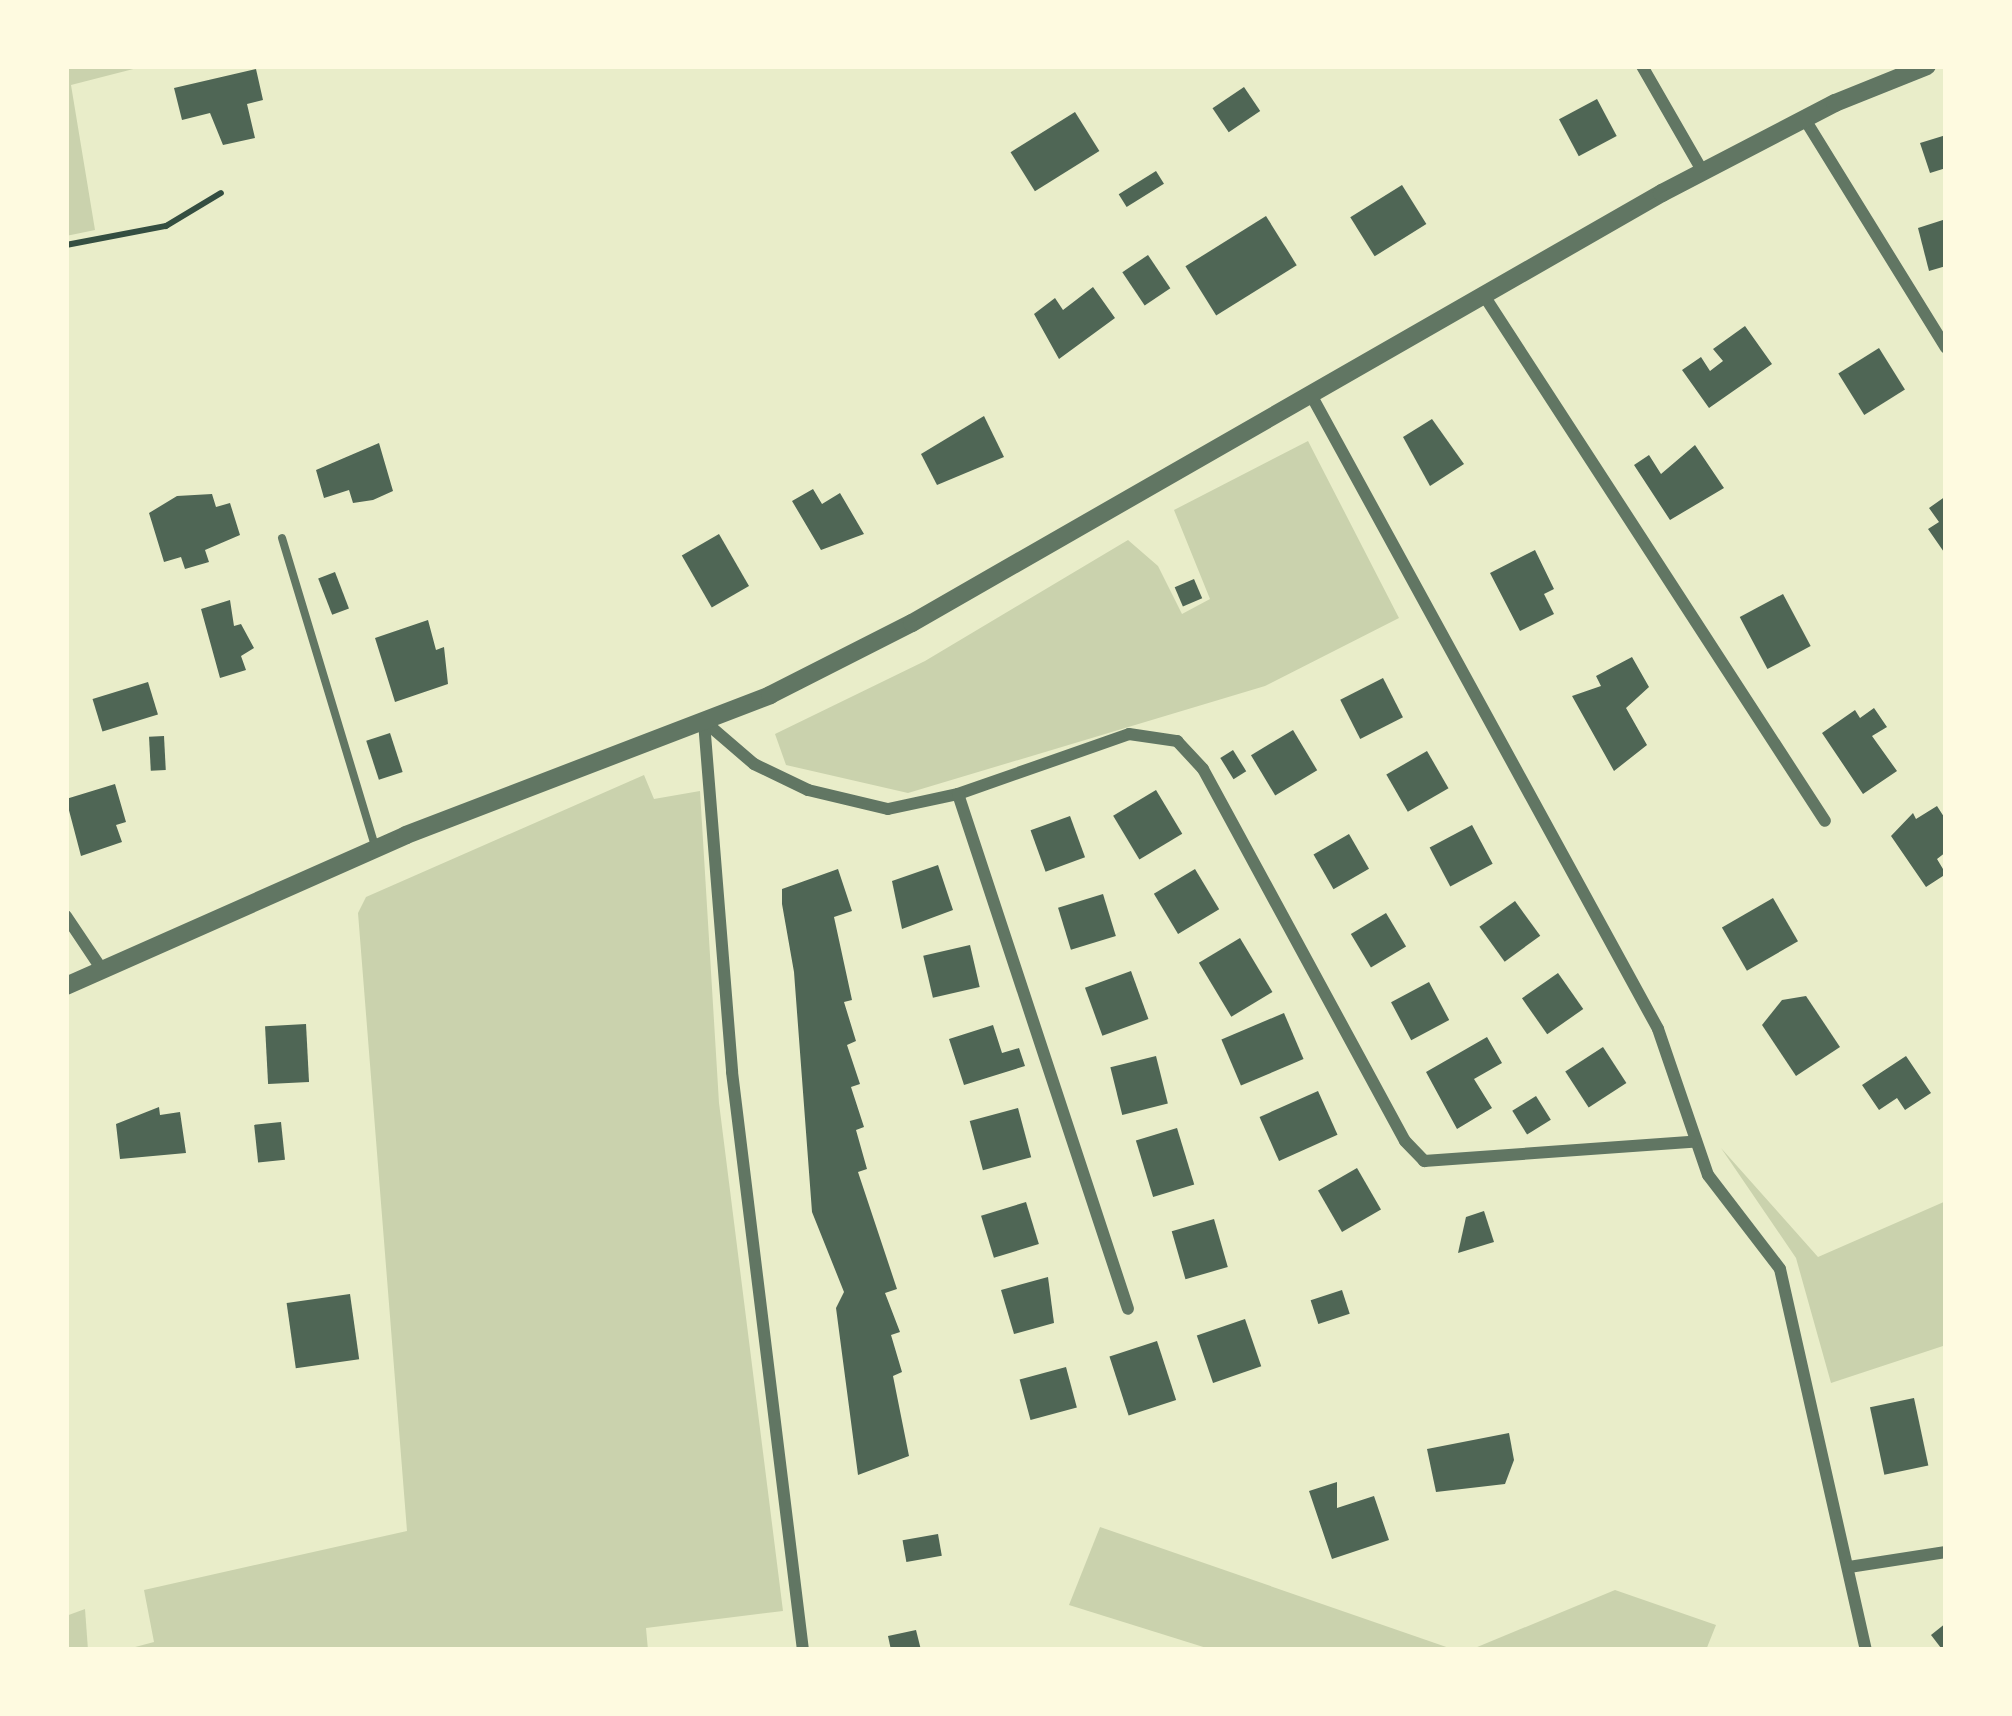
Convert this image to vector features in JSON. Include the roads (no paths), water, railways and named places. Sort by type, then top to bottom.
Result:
[{"type":"street","points":[[1642,66],[1703,172]]},
{"type":"street","points":[[66,986],[375,848],[704,721],[912,623],[1309,392],[1703,172],[1804,118],[1927,66]]},
{"type":"street","points":[[1804,118],[1946,348]]},
{"type":"street","points":[[1484,294],[1825,821]]},
{"type":"street","points":[[1309,392],[1658,1029],[1678,1069],[1692,1142],[1780,1269],[1866,1650]]},
{"type":"street","points":[[704,721],[754,764],[808,790],[887,809],[958,794],[1129,734],[1177,741],[1203,770],[1405,1141],[1424,1161],[1692,1142]]},
{"type":"street","points":[[704,721],[732,1072],[803,1650]]},
{"type":"street","points":[[958,794],[1128,1310]]},
{"type":"street","points":[[66,916],[101,968]]},
{"type":"street","points":[[1849,1568],[1946,1552]]},
{"type":"lane","points":[[281,538],[375,848]]}]
